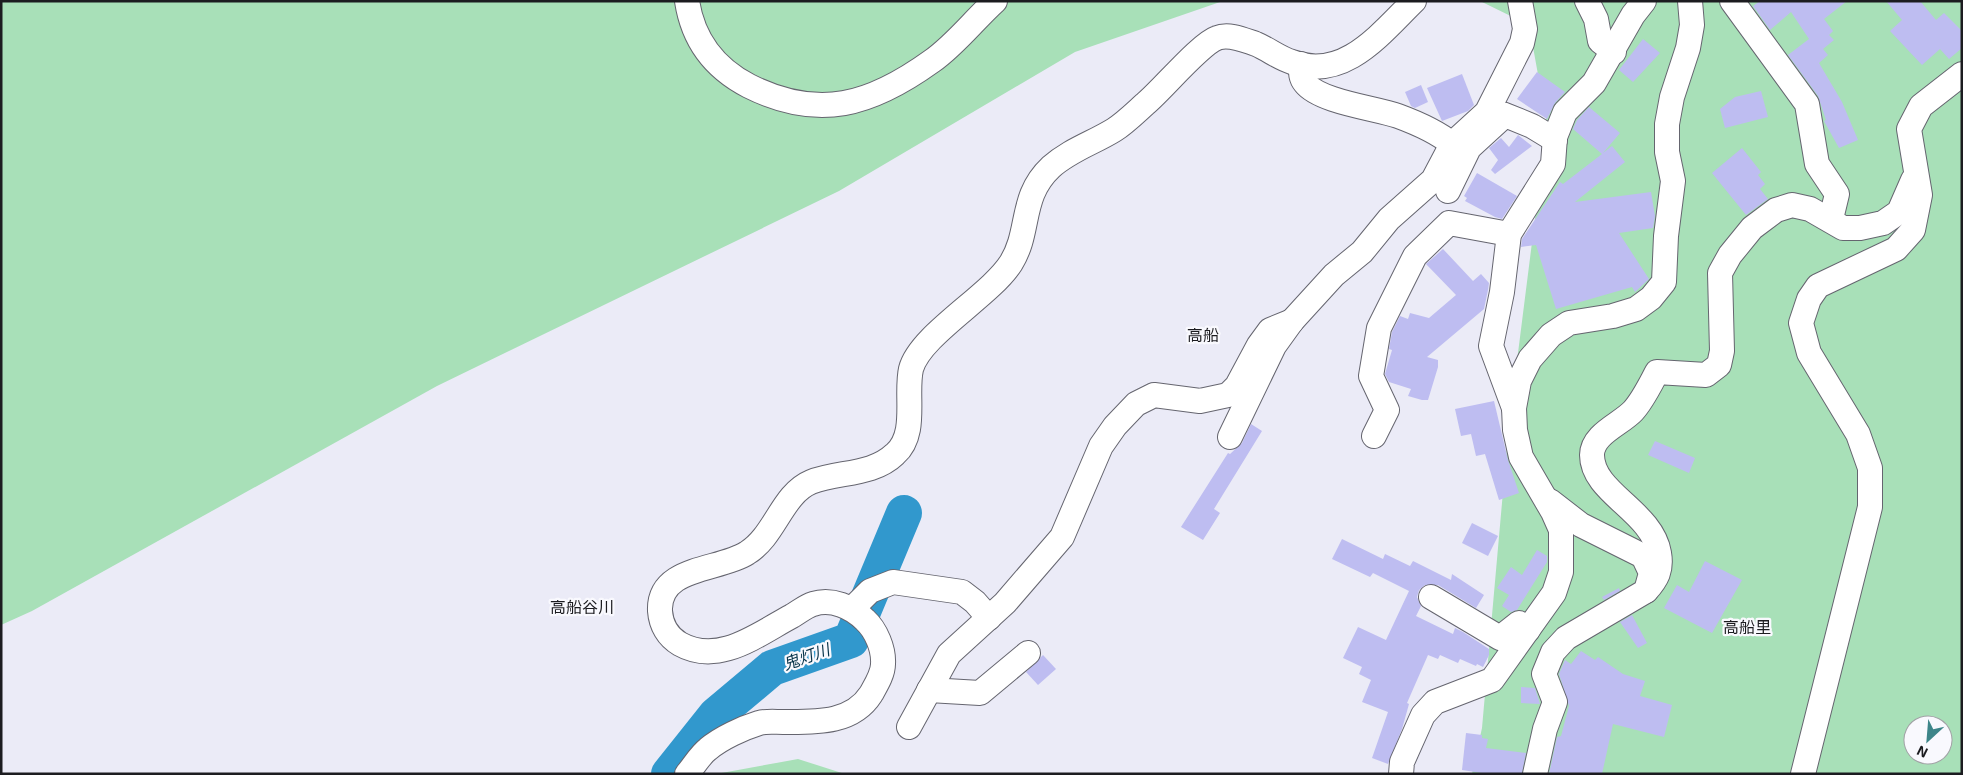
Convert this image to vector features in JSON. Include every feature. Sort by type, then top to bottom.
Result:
[{"type":"street","points":[[686,1],[697,37],[706,53],[723,69],[763,93],[787,102],[818,106],[834,105],[877,95],[933,61],[995,1]]},
{"type":"street","points":[[688,774],[708,749],[762,722],[830,720],[852,714],[868,698],[879,680],[883,664],[879,641],[868,622],[852,609],[833,602],[813,604],[734,648],[714,652],[692,649],[676,641],[664,629],[660,613],[661,597],[669,584],[684,574],[729,563],[749,552],[763,540],[793,494],[810,482],[876,467],[898,453],[907,434],[911,369],[919,351],[986,290],[1011,263],[1019,242],[1027,206],[1036,184],[1052,168],[1080,146],[1113,130],[1149,101],[1198,52],[1217,38],[1237,37],[1301,64],[1313,67],[1330,66],[1346,60],[1367,47],[1414,1]]},
{"type":"street","points":[[1230,438],[1274,346],[1292,321],[1334,275],[1362,252],[1389,219],[1433,180],[1452,144],[1487,112],[1515,59],[1525,29],[1520,1]]},
{"type":"street","points":[[1587,1],[1596,19],[1600,41],[1614,52]]},
{"type":"street","points":[[1514,408],[1491,346],[1502,292],[1509,234],[1553,164],[1555,140],[1565,112],[1594,83],[1614,52],[1633,16],[1644,1]]},
{"type":"street","points":[[1401,774],[1402,762],[1422,715],[1435,702],[1492,680],[1554,593],[1561,572],[1561,530],[1522,458],[1515,430],[1514,408],[1519,381],[1527,365],[1551,335],[1569,323],[1613,316],[1636,309],[1651,298],[1664,282],[1666,236],[1673,181],[1667,152],[1667,124],[1672,97],[1688,48],[1692,25],[1690,1]]},
{"type":"street","points":[[1732,1],[1807,104],[1817,164],[1837,194],[1831,219]]},
{"type":"street","points":[[1301,64],[1301,75],[1306,84],[1320,92],[1342,102],[1397,115],[1437,132],[1452,144]]},
{"type":"street","points":[[1803,774],[1870,507],[1870,468],[1858,434],[1809,353],[1801,324],[1809,299],[1818,286],[1896,249],[1914,230],[1920,195],[1909,129],[1921,106],[1962,74]]},
{"type":"street","points":[[1448,191],[1469,148],[1505,115],[1532,126],[1555,140]]},
{"type":"street","points":[[1535,774],[1543,736],[1555,702],[1544,674],[1554,652],[1566,638],[1646,591],[1657,580],[1661,563],[1657,540],[1642,518],[1621,501],[1595,472],[1592,453],[1600,437],[1633,411],[1657,372],[1706,375],[1719,365],[1722,351],[1720,273],[1730,255],[1752,228],[1776,210],[1792,205],[1810,209],[1831,219],[1843,228],[1860,228],[1883,223],[1899,212],[1910,192],[1916,171]]},
{"type":"street","points":[[1374,436],[1388,410],[1371,376],[1379,328],[1415,256],[1449,223],[1509,234]]},
{"type":"street","points":[[909,727],[949,654],[989,618],[1062,537],[1101,446],[1115,426],[1136,404],[1154,395],[1200,401],[1228,395],[1237,386],[1259,345],[1270,330],[1292,321]]},
{"type":"street","points":[[1544,497],[1582,525],[1642,556],[1650,573],[1646,591]]},
{"type":"street","points":[[852,609],[870,591],[893,582],[962,592],[975,602],[989,618]]},
{"type":"street","points":[[1431,597],[1500,638],[1519,623],[1528,630]]},
{"type":"street","points":[[929,690],[980,693],[1028,653]]},
{"type":"green space","points":[[1,1],[1223,1],[1075,52],[839,191],[437,386],[32,611],[1,625]]},
{"type":"green space","points":[[1480,1],[1962,1],[1962,774],[1472,774],[1482,728],[1509,424],[1547,124],[1529,25]]},
{"type":"green space","points":[[798,759],[845,774],[716,774]]},
{"type":"building","points":[[1760,1],[1847,1],[1824,19],[1833,31],[1829,35],[1834,40],[1823,49],[1828,55],[1819,63],[1842,102],[1858,140],[1839,148],[1824,121],[1826,120],[1818,96],[1788,55],[1809,39],[1791,12],[1770,30],[1753,6]]},
{"type":"building","points":[[1886,1],[1920,1],[1936,20],[1944,13],[1962,31],[1962,48],[1949,59],[1940,49],[1922,65],[1890,31],[1902,20]]},
{"type":"building","points":[[1643,39],[1660,53],[1633,82],[1619,70]]},
{"type":"building","points":[[1537,72],[1565,92],[1555,103],[1547,119],[1517,99]]},
{"type":"building","points":[[1462,74],[1474,105],[1468,111],[1442,121],[1427,88]]},
{"type":"building","points":[[1421,85],[1428,102],[1415,108],[1411,106],[1405,92]]},
{"type":"building","points":[[1761,91],[1768,117],[1725,128],[1720,109],[1735,97]]},
{"type":"building","points":[[1589,107],[1620,133],[1603,153],[1612,146],[1625,162],[1575,202],[1651,192],[1655,216],[1653,228],[1619,233],[1649,279],[1635,292],[1632,287],[1556,309],[1536,245],[1521,247],[1522,239],[1560,182],[1563,184],[1602,154],[1573,129],[1577,120]]},
{"type":"building","points":[[1518,135],[1532,146],[1495,174],[1491,170],[1498,160],[1489,148],[1501,138],[1509,147]]},
{"type":"building","points":[[1742,148],[1761,172],[1758,175],[1765,184],[1760,189],[1768,199],[1746,215],[1712,173]]},
{"type":"building","points":[[1477,173],[1517,196],[1502,219],[1465,201],[1467,198],[1464,196]]},
{"type":"building","points":[[1443,249],[1473,281],[1481,274],[1489,283],[1484,309],[1427,357],[1438,360],[1438,367],[1428,400],[1422,400],[1408,396],[1411,389],[1389,382],[1385,374],[1392,350],[1389,349],[1392,332],[1400,316],[1408,319],[1410,313],[1429,318],[1456,295],[1426,264]]},
{"type":"building","points":[[1494,401],[1508,460],[1519,493],[1499,500],[1485,454],[1476,456],[1471,434],[1461,436],[1455,409]]},
{"type":"building","points":[[1251,424],[1262,431],[1214,509],[1220,513],[1203,540],[1181,527],[1228,453],[1230,454],[1242,443]]},
{"type":"building","points":[[1655,441],[1695,458],[1689,473],[1648,455]]},
{"type":"building","points":[[1472,523],[1498,536],[1488,556],[1462,543]]},
{"type":"building","points":[[1342,539],[1383,559],[1385,554],[1410,566],[1413,561],[1451,580],[1452,574],[1484,595],[1476,608],[1438,585],[1425,585],[1419,590],[1417,597],[1421,606],[1416,616],[1453,634],[1455,628],[1463,632],[1489,649],[1489,655],[1483,667],[1460,659],[1458,663],[1440,655],[1438,659],[1428,655],[1407,703],[1409,704],[1402,729],[1388,764],[1372,758],[1388,712],[1362,702],[1371,680],[1359,674],[1362,667],[1343,658],[1358,627],[1386,640],[1409,591],[1373,573],[1370,577],[1332,559]]},
{"type":"building","points":[[1537,550],[1547,556],[1547,562],[1517,610],[1511,612],[1502,606],[1509,595],[1497,588],[1511,567],[1522,575]]},
{"type":"building","points":[[1705,561],[1742,580],[1712,633],[1664,608],[1677,585],[1689,592]]},
{"type":"building","points":[[1619,588],[1620,591],[1604,600],[1602,597]]},
{"type":"building","points":[[1632,615],[1647,643],[1638,648],[1620,622]]},
{"type":"building","points":[[1581,651],[1595,660],[1598,657],[1623,674],[1645,681],[1640,696],[1672,705],[1664,737],[1613,724],[1602,774],[1549,774],[1557,737],[1561,736],[1569,706],[1559,674],[1565,660],[1571,664]]},
{"type":"building","points":[[1043,655],[1056,669],[1038,685],[1026,672]]},
{"type":"building","points":[[1521,687],[1535,688],[1540,704],[1521,703]]},
{"type":"building","points":[[1466,733],[1482,735],[1482,738],[1488,739],[1486,748],[1526,753],[1522,774],[1488,774],[1462,770]]},
{"type":"waterway","name":"鬼灯川","points":[[669,774],[716,715],[772,668],[851,640],[904,513]]},
{"type":"district","name":"高船","points":[[1203,334]]},
{"type":"district","name":"高船谷川","points":[[582,606]]},
{"type":"district","name":"高船里","points":[[1747,626]]}]
